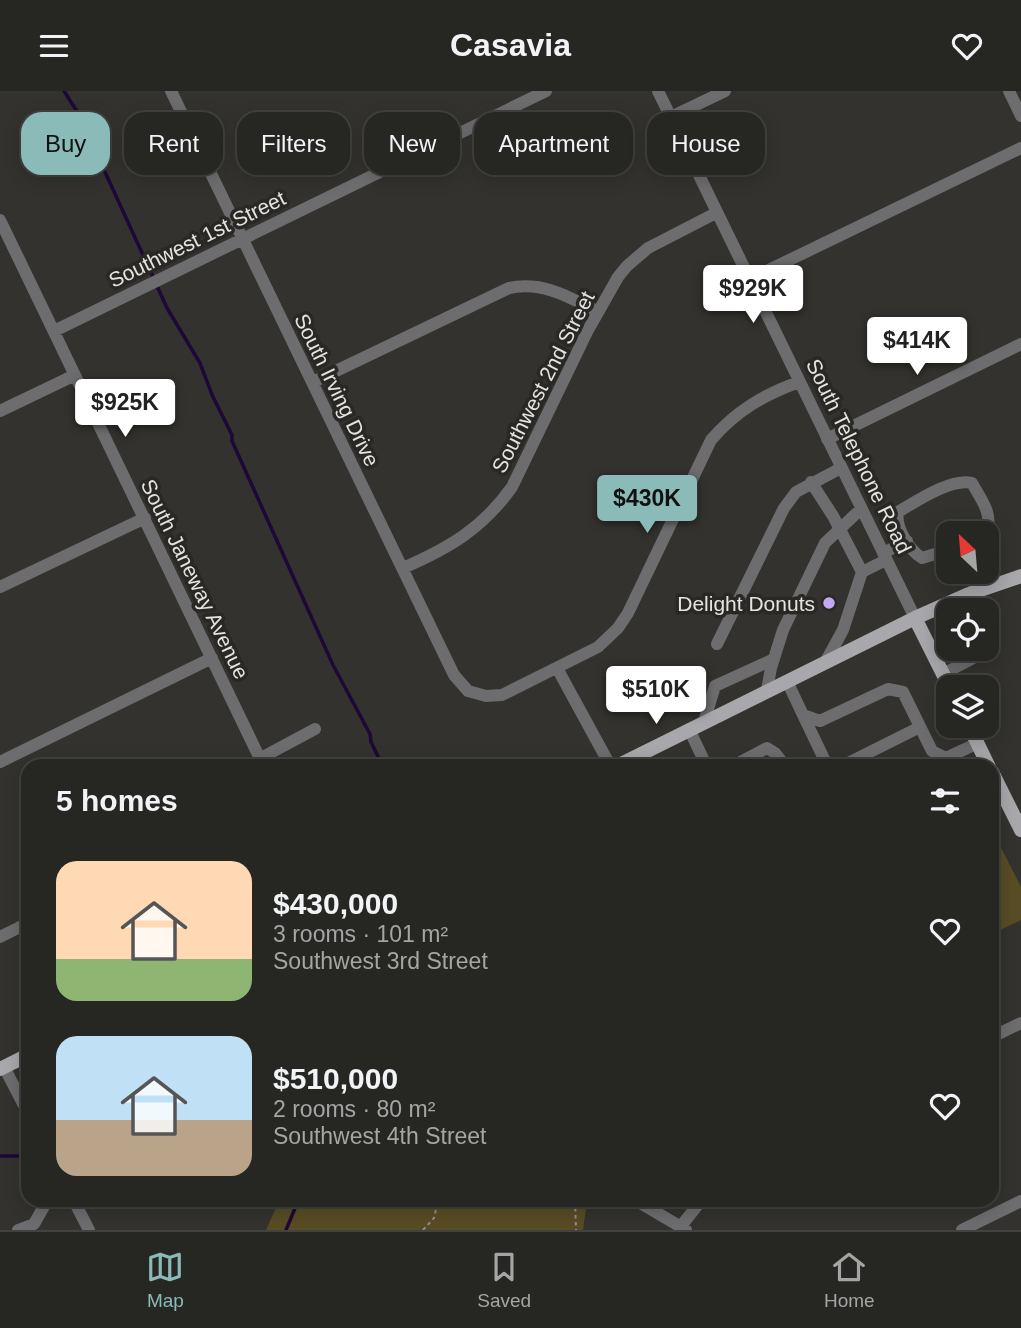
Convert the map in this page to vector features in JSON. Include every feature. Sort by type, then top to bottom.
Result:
[{"type":"main road","points":[[629,759],[915,618],[973,592],[1021,576]]},
{"type":"main road","name":"South Telephone Road","points":[[915,618],[943,674]]},
{"type":"main road","points":[[975,738],[985,759]]},
{"type":"main road","points":[[999,786],[1021,829]]},
{"type":"main road","points":[[2,1068],[21,1058]]},
{"type":"street","name":"Southwest 1st Street","points":[[54,331],[546,91]]},
{"type":"street","name":"South Telephone Road","points":[[658,91],[668,112]]},
{"type":"street","points":[[681,112],[725,91]]},
{"type":"street","points":[[1009,91],[1021,116]]},
{"type":"street","name":"South Irving Drive","points":[[174,92],[454,675],[468,691],[480,695],[502,695],[557,668]]},
{"type":"street","points":[[750,279],[1021,148]]},
{"type":"street","name":"South Telephone Road","points":[[698,175],[915,618]]},
{"type":"street","name":"Southwest 2nd Street","points":[[403,568],[460,540],[499,506],[512,487],[618,277],[637,257],[657,243],[716,213]]},
{"type":"street","name":"South Janeway Avenue","points":[[0,220],[261,759]]},
{"type":"street","points":[[313,381],[509,288],[523,285],[559,292],[598,312]]},
{"type":"street","points":[[827,439],[1021,344]]},
{"type":"street","points":[[0,411],[75,375]]},
{"type":"street","points":[[608,759],[557,668],[598,647],[618,628],[628,613],[711,440],[722,427],[751,403],[799,382]]},
{"type":"street","points":[[717,644],[784,507],[796,492],[841,468]]},
{"type":"street","points":[[936,554],[922,558],[913,552],[897,519],[898,512],[919,499],[962,480],[972,483],[987,509],[990,521]]},
{"type":"street","points":[[811,482],[862,572]]},
{"type":"street","points":[[768,690],[783,630],[825,543],[861,509]]},
{"type":"street","points":[[0,587],[145,518]]},
{"type":"street","points":[[826,661],[843,630],[862,572],[907,541]]},
{"type":"street","points":[[971,585],[974,598]]},
{"type":"street","points":[[0,762],[212,658]]},
{"type":"street","points":[[704,722],[715,686],[774,659]]},
{"type":"street","points":[[943,674],[968,661]]},
{"type":"street","points":[[787,681],[824,759]]},
{"type":"street","points":[[803,715],[820,721],[888,689],[903,692],[932,751],[946,758],[978,743]]},
{"type":"street","points":[[856,759],[920,727]]},
{"type":"street","points":[[267,759],[315,729]]},
{"type":"street","points":[[689,729],[703,759]]},
{"type":"street","points":[[746,759],[767,748],[780,759]]},
{"type":"street","points":[[0,937],[21,926]]},
{"type":"street","points":[[999,1034],[1021,1023]]},
{"type":"street","points":[[2,1068],[21,1101]]},
{"type":"street","points":[[962,1230],[1021,1202]]},
{"type":"street","points":[[18,1230],[34,1224],[44,1207]]},
{"type":"street","points":[[77,1207],[89,1230]]},
{"type":"street","points":[[647,1207],[684,1228],[697,1207]]},
{"type":"path","points":[[423,1230],[434,1219],[437,1207]]},
{"type":"path","points":[[575,1207],[576,1230]]},
{"type":"shaded area","points":[[999,844],[1021,887],[1021,920],[999,931]]},
{"type":"shaded area","points":[[276,1207],[586,1207],[583,1230],[266,1230]]},
{"type":"waterway","points":[[64,91],[78,113],[154,279]]},
{"type":"waterway","points":[[157,286],[200,363],[232,435],[232,441],[333,665],[370,734],[379,759]]},
{"type":"waterway","points":[[0,1156],[21,1156]]},
{"type":"waterway","points":[[286,1230],[296,1207]]},
{"type":"place","name":"Delight Donuts","points":[[829,603]]}]
